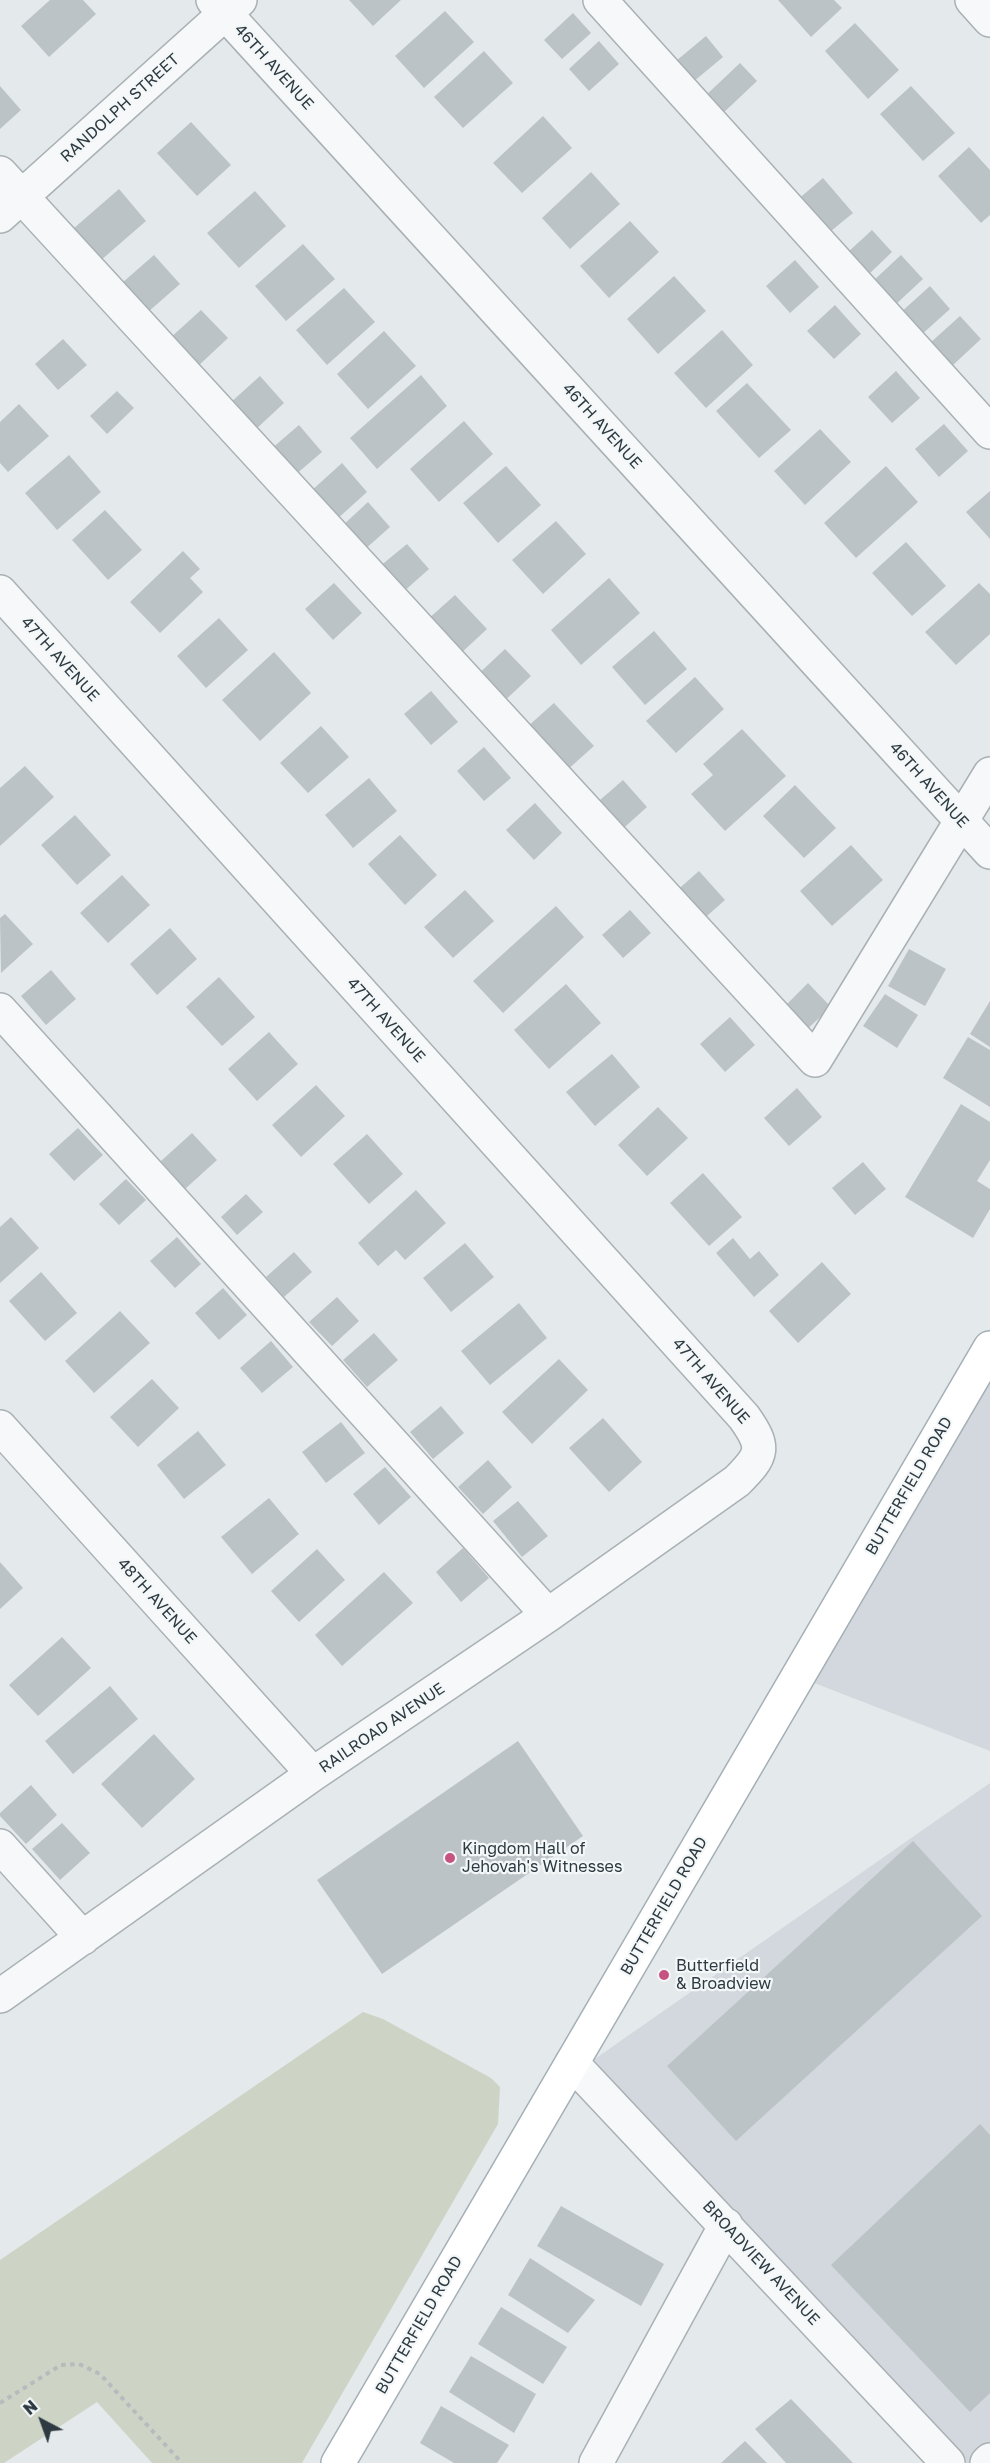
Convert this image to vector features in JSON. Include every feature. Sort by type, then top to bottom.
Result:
[{"type":"main road","name":"BUTTERFIELD ROAD","points":[[338,2463],[990,1348]]},
{"type":"street","points":[[600,0],[990,432]]},
{"type":"street","points":[[972,0],[990,20]]},
{"type":"street","name":"RANDOLPH STREET","points":[[7,195],[226,4]]},
{"type":"street","name":"46TH AVENUE","points":[[226,4],[990,852]]},
{"type":"street","points":[[7,195],[814,1060],[990,774]]},
{"type":"street","name":"47TH AVENUE","points":[[0,592],[744,1417],[758,1436],[759,1454]]},
{"type":"street","points":[[0,1010],[548,1615]]},
{"type":"street","name":"48TH AVENUE","points":[[0,1427],[313,1774]]},
{"type":"street","name":"RAILROAD AVENUE","points":[[0,1996],[313,1774],[548,1615],[737,1481],[752,1466],[759,1454]]},
{"type":"street","points":[[0,1846],[82,1938]]},
{"type":"street","name":"BROADVIEW AVENUE","points":[[572,2063],[948,2463]]},
{"type":"street","points":[[596,2463],[726,2225]]},
{"type":"path","points":[[0,2403],[61,2365],[79,2364],[100,2374],[182,2463]]},
{"type":"shaded area","points":[[990,1355],[990,1751],[809,1681]]},
{"type":"shaded area","points":[[990,1783],[990,2453],[979,2463],[967,2463],[589,2063]]},
{"type":"shaded area","points":[[363,2012],[383,2019],[491,2078],[500,2087],[498,2124],[302,2463],[152,2463],[97,2402],[4,2463],[0,2463],[0,2260]]},
{"type":"building","points":[[50,0],[83,0],[96,14],[49,57],[21,26]]},
{"type":"building","points":[[349,0],[401,0],[373,26]]},
{"type":"building","points":[[778,0],[834,0],[842,8],[811,37]]},
{"type":"building","points":[[445,11],[474,42],[424,88],[395,56]]},
{"type":"building","points":[[573,13],[591,33],[562,59],[544,40]]},
{"type":"building","points":[[855,23],[899,70],[868,99],[825,51]]},
{"type":"building","points":[[706,36],[723,57],[693,82],[676,61]]},
{"type":"building","points":[[599,41],[619,64],[589,91],[569,69]]},
{"type":"building","points":[[484,51],[513,83],[463,128],[434,97]]},
{"type":"building","points":[[740,63],[757,81],[720,116],[703,98]]},
{"type":"building","points":[[0,86],[21,110],[0,129]]},
{"type":"building","points":[[911,86],[955,133],[923,161],[880,114]]},
{"type":"building","points":[[543,116],[572,148],[522,193],[493,163]]},
{"type":"building","points":[[191,122],[231,165],[197,196],[157,153]]},
{"type":"building","points":[[969,147],[990,170],[990,215],[981,223],[938,176]]},
{"type":"building","points":[[591,172],[620,204],[570,249],[542,218]]},
{"type":"building","points":[[823,178],[853,213],[825,236],[796,201]]},
{"type":"building","points":[[119,189],[146,221],[100,261],[73,229]]},
{"type":"building","points":[[255,191],[286,226],[239,268],[207,233]]},
{"type":"building","points":[[630,221],[659,252],[609,298],[580,266]]},
{"type":"building","points":[[872,230],[892,252],[868,275],[847,253]]},
{"type":"building","points":[[303,244],[335,279],[286,321],[255,286]]},
{"type":"building","points":[[154,255],[180,284],[148,312],[122,283]]},
{"type":"building","points":[[901,255],[923,279],[894,306],[872,282]]},
{"type":"building","points":[[795,260],[819,287],[790,313],[766,286]]},
{"type":"building","points":[[674,276],[706,311],[658,354],[627,319]]},
{"type":"building","points":[[930,286],[950,309],[920,336],[900,313]]},
{"type":"building","points":[[344,288],[375,322],[327,365],[296,330]]},
{"type":"building","points":[[835,305],[861,334],[834,359],[807,331]]},
{"type":"building","points":[[201,310],[228,338],[196,368],[169,339]]},
{"type":"building","points":[[960,316],[981,339],[952,366],[930,343]]},
{"type":"building","points":[[722,330],[753,365],[706,408],[674,373]]},
{"type":"building","points":[[384,331],[416,366],[368,409],[337,374]]},
{"type":"building","points":[[63,339],[87,365],[58,390],[35,364]]},
{"type":"building","points":[[896,371],[920,398],[892,423],[868,397]]},
{"type":"building","points":[[421,375],[447,406],[377,469],[350,438]]},
{"type":"building","points":[[260,376],[284,403],[255,430],[230,403]]},
{"type":"building","points":[[747,383],[791,430],[759,458],[716,411]]},
{"type":"building","points":[[117,391],[134,408],[107,434],[90,416]]},
{"type":"building","points":[[19,404],[49,436],[8,472],[0,463],[0,422]]},
{"type":"building","points":[[464,421],[493,454],[439,502],[410,469]]},
{"type":"building","points":[[944,424],[968,451],[939,477],[915,449]]},
{"type":"building","points":[[299,425],[322,452],[294,476],[271,449]]},
{"type":"building","points":[[820,429],[851,462],[805,505],[774,471]]},
{"type":"building","points":[[69,455],[101,492],[57,530],[25,493]]},
{"type":"building","points":[[342,463],[367,492],[336,520],[310,492]]},
{"type":"building","points":[[506,466],[541,505],[498,543],[463,503]]},
{"type":"building","points":[[886,466],[918,502],[856,558],[824,523]]},
{"type":"building","points":[[990,491],[990,539],[966,512]]},
{"type":"building","points":[[368,502],[390,527],[363,551],[341,527]]},
{"type":"building","points":[[105,510],[142,550],[108,580],[72,540]]},
{"type":"building","points":[[556,521],[586,554],[543,594],[512,560]]},
{"type":"building","points":[[906,542],[946,586],[912,616],[872,573]]},
{"type":"building","points":[[407,544],[429,569],[402,593],[379,567]]},
{"type":"building","points":[[183,551],[200,569],[190,578],[203,592],[160,633],[130,602]]},
{"type":"building","points":[[609,578],[640,613],[581,665],[551,630]]},
{"type":"building","points":[[334,583],[362,613],[333,640],[305,609]]},
{"type":"building","points":[[979,583],[990,594],[990,634],[956,665],[925,632]]},
{"type":"building","points":[[455,595],[487,629],[459,655],[427,620]]},
{"type":"building","points":[[219,618],[248,650],[206,688],[177,656]]},
{"type":"building","points":[[654,631],[687,669],[645,705],[612,667]]},
{"type":"building","points":[[505,649],[531,676],[499,706],[473,679]]},
{"type":"building","points":[[274,652],[311,693],[260,741],[222,700]]},
{"type":"building","points":[[695,677],[724,709],[676,753],[646,721]]},
{"type":"building","points":[[431,691],[458,722],[431,745],[404,714]]},
{"type":"building","points":[[554,703],[594,746],[566,771],[526,728]]},
{"type":"building","points":[[321,726],[349,757],[308,793],[280,763]]},
{"type":"building","points":[[742,729],[786,776],[725,831],[691,794],[713,775],[703,764]]},
{"type":"building","points":[[484,747],[511,778],[484,801],[457,771]]},
{"type":"building","points":[[25,766],[54,797],[0,846],[0,788]]},
{"type":"building","points":[[369,778],[397,811],[353,848],[325,815]]},
{"type":"building","points":[[623,780],[647,807],[617,834],[592,807]]},
{"type":"building","points":[[795,785],[836,828],[804,858],[763,816]]},
{"type":"building","points":[[535,803],[562,833],[534,860],[506,830]]},
{"type":"building","points":[[75,815],[111,855],[77,885],[41,845]]},
{"type":"building","points":[[400,835],[437,875],[405,905],[368,864]]},
{"type":"building","points":[[851,845],[883,880],[832,926],[800,891]]},
{"type":"building","points":[[699,871],[725,900],[699,923],[673,894]]},
{"type":"building","points":[[122,875],[150,905],[108,943],[80,913]]},
{"type":"building","points":[[465,890],[494,921],[453,958],[424,927]]},
{"type":"building","points":[[556,906],[584,937],[503,1013],[473,981]]},
{"type":"building","points":[[630,910],[651,933],[623,958],[602,935]]},
{"type":"building","points":[[5,914],[33,944],[1,973],[0,918]]},
{"type":"building","points":[[170,928],[197,959],[157,995],[130,964]]},
{"type":"building","points":[[909,949],[946,969],[925,1006],[888,986]]},
{"type":"building","points":[[51,970],[76,999],[46,1025],[21,996]]},
{"type":"building","points":[[219,977],[255,1017],[222,1046],[186,1007]]},
{"type":"building","points":[[808,983],[831,1007],[802,1034],[780,1011]]},
{"type":"building","points":[[566,984],[601,1023],[549,1069],[514,1030]]},
{"type":"building","points":[[885,994],[918,1015],[897,1048],[863,1026]]},
{"type":"building","points":[[990,1001],[990,1047],[970,1034]]},
{"type":"building","points":[[730,1017],[755,1045],[725,1072],[700,1044]]},
{"type":"building","points":[[269,1032],[298,1064],[257,1101],[228,1069]]},
{"type":"building","points":[[968,1037],[990,1050],[990,1107],[943,1078]]},
{"type":"building","points":[[612,1054],[640,1087],[595,1126],[566,1092]]},
{"type":"building","points":[[316,1085],[345,1116],[301,1157],[272,1125]]},
{"type":"building","points":[[797,1088],[822,1117],[789,1146],[764,1118]]},
{"type":"building","points":[[961,1104],[990,1122],[990,1160],[977,1181],[990,1189],[990,1209],[973,1238],[905,1197]]},
{"type":"building","points":[[658,1107],[688,1138],[647,1176],[618,1145]]},
{"type":"building","points":[[78,1128],[103,1155],[74,1181],[49,1154]]},
{"type":"building","points":[[192,1133],[217,1160],[185,1189],[161,1161]]},
{"type":"building","points":[[367,1134],[403,1174],[369,1204],[333,1164]]},
{"type":"building","points":[[863,1162],[886,1189],[855,1215],[832,1188]]},
{"type":"building","points":[[703,1173],[742,1217],[709,1246],[670,1203]]},
{"type":"building","points":[[126,1179],[146,1200],[119,1225],[99,1204]]},
{"type":"building","points":[[416,1190],[446,1223],[405,1260],[396,1250],[378,1266],[358,1243]]},
{"type":"building","points":[[246,1194],[263,1212],[237,1235],[221,1217]]},
{"type":"building","points":[[11,1217],[39,1248],[0,1283],[0,1227]]},
{"type":"building","points":[[177,1237],[201,1264],[175,1288],[150,1261]]},
{"type":"building","points":[[733,1238],[750,1259],[759,1251],[779,1275],[754,1297],[716,1253]]},
{"type":"building","points":[[465,1243],[494,1277],[451,1312],[423,1278]]},
{"type":"building","points":[[294,1252],[312,1272],[284,1297],[266,1277]]},
{"type":"building","points":[[822,1262],[851,1294],[798,1343],[769,1311]]},
{"type":"building","points":[[41,1272],[77,1313],[45,1341],[9,1301]]},
{"type":"building","points":[[223,1288],[247,1315],[219,1340],[195,1313]]},
{"type":"building","points":[[337,1297],[359,1321],[332,1346],[309,1322]]},
{"type":"building","points":[[519,1303],[547,1338],[490,1385],[461,1351]]},
{"type":"building","points":[[120,1311],[150,1343],[94,1393],[65,1361]]},
{"type":"building","points":[[374,1333],[398,1360],[367,1387],[343,1360]]},
{"type":"building","points":[[271,1341],[293,1367],[262,1393],[240,1368]]},
{"type":"building","points":[[559,1359],[588,1390],[532,1444],[502,1412]]},
{"type":"building","points":[[152,1379],[179,1408],[138,1447],[110,1417]]},
{"type":"building","points":[[441,1406],[464,1433],[433,1459],[410,1432]]},
{"type":"building","points":[[603,1418],[642,1462],[609,1492],[569,1448]]},
{"type":"building","points":[[341,1422],[365,1453],[326,1483],[302,1452]]},
{"type":"building","points":[[198,1431],[226,1465],[184,1499],[157,1465]]},
{"type":"building","points":[[488,1460],[512,1487],[483,1514],[458,1487]]},
{"type":"building","points":[[385,1467],[411,1497],[379,1525],[353,1494]]},
{"type":"building","points":[[269,1498],[299,1534],[252,1574],[221,1537]]},
{"type":"building","points":[[518,1501],[548,1536],[522,1557],[493,1521]]},
{"type":"building","points":[[463,1548],[489,1578],[461,1602],[436,1572]]},
{"type":"building","points":[[317,1549],[345,1580],[299,1622],[271,1591]]},
{"type":"building","points":[[0,1562],[23,1588],[0,1609]]},
{"type":"building","points":[[384,1572],[413,1603],[342,1666],[315,1635]]},
{"type":"building","points":[[62,1637],[91,1668],[38,1716],[9,1685]]},
{"type":"building","points":[[110,1686],[138,1719],[73,1774],[45,1741]]},
{"type":"building","points":[[154,1734],[195,1779],[142,1828],[101,1784]]},
{"type":"building","name":"Kingdom Hall of Jehovah's Witnesses","points":[[518,1741],[583,1836],[382,1974],[317,1880]]},
{"type":"building","points":[[31,1785],[57,1815],[26,1844],[0,1816],[0,1813]]},
{"type":"building","points":[[62,1823],[90,1853],[60,1880],[32,1849]]},
{"type":"building","points":[[913,1841],[982,1916],[736,2141],[667,2066]]},
{"type":"building","points":[[980,2124],[990,2135],[990,2393],[970,2412],[831,2265]]},
{"type":"building","points":[[561,2206],[664,2264],[641,2306],[537,2246]]},
{"type":"building","points":[[530,2258],[595,2300],[568,2333],[508,2295]]},
{"type":"building","points":[[501,2307],[567,2347],[543,2384],[478,2344]]},
{"type":"building","points":[[471,2356],[536,2394],[514,2433],[449,2392]]},
{"type":"building","points":[[791,2399],[853,2463],[786,2463],[755,2429]]},
{"type":"building","points":[[441,2406],[509,2445],[497,2463],[454,2463],[420,2443]]},
{"type":"building","points":[[745,2441],[767,2463],[721,2463]]},
{"type":"place","name":"Kingdom Hall of Jehovah's Witnesses","points":[[450,1858]]},
{"type":"place","name":"Butterfield & Broadview","points":[[664,1975]]}]
